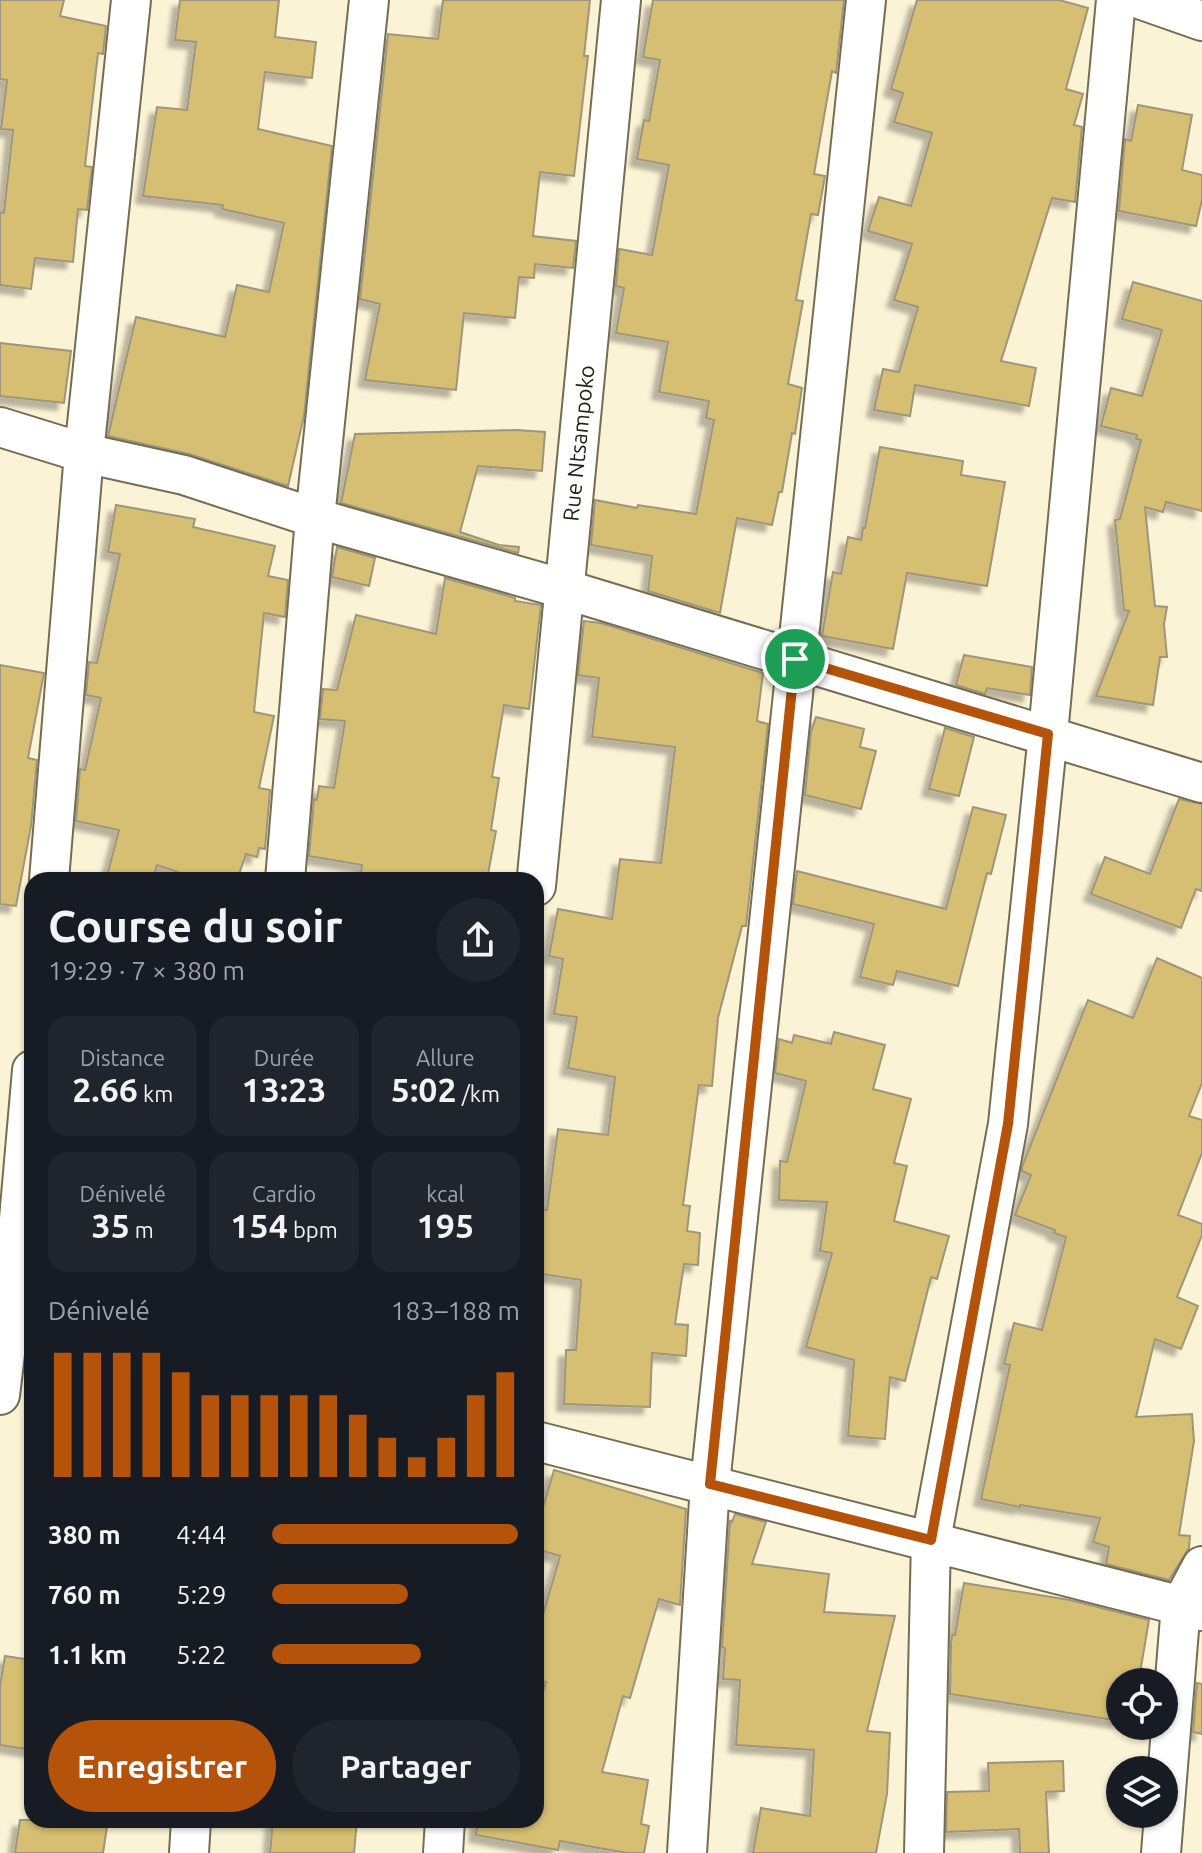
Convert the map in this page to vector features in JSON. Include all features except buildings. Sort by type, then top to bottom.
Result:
[{"type":"street","points":[[50,872],[84,453],[131,0]]},
{"type":"street","points":[[286,872],[315,518],[369,0]]},
{"type":"street","name":"Rue Ntsampoko","points":[[537,872],[621,0]]},
{"type":"street","points":[[687,1853],[710,1484],[866,0]]},
{"type":"street","points":[[924,1853],[931,1540],[1008,1124],[1048,734],[1116,0]]},
{"type":"street","points":[[1142,0],[1202,21]]},
{"type":"street","points":[[0,427],[84,453],[184,475],[315,518],[564,589],[1202,783]]},
{"type":"street","points":[[0,1395],[15,1288],[24,1173]]},
{"type":"street","points":[[544,1443],[1192,1608]]},
{"type":"street","points":[[1161,1853],[1192,1608],[1202,1566]]},
{"type":"street","points":[[189,1853],[191,1828]]},
{"type":"street","points":[[443,1853],[445,1828]]},
{"type":"route","points":[[795,659],[1048,734],[1008,1124],[931,1540],[710,1484],[795,659]]}]
